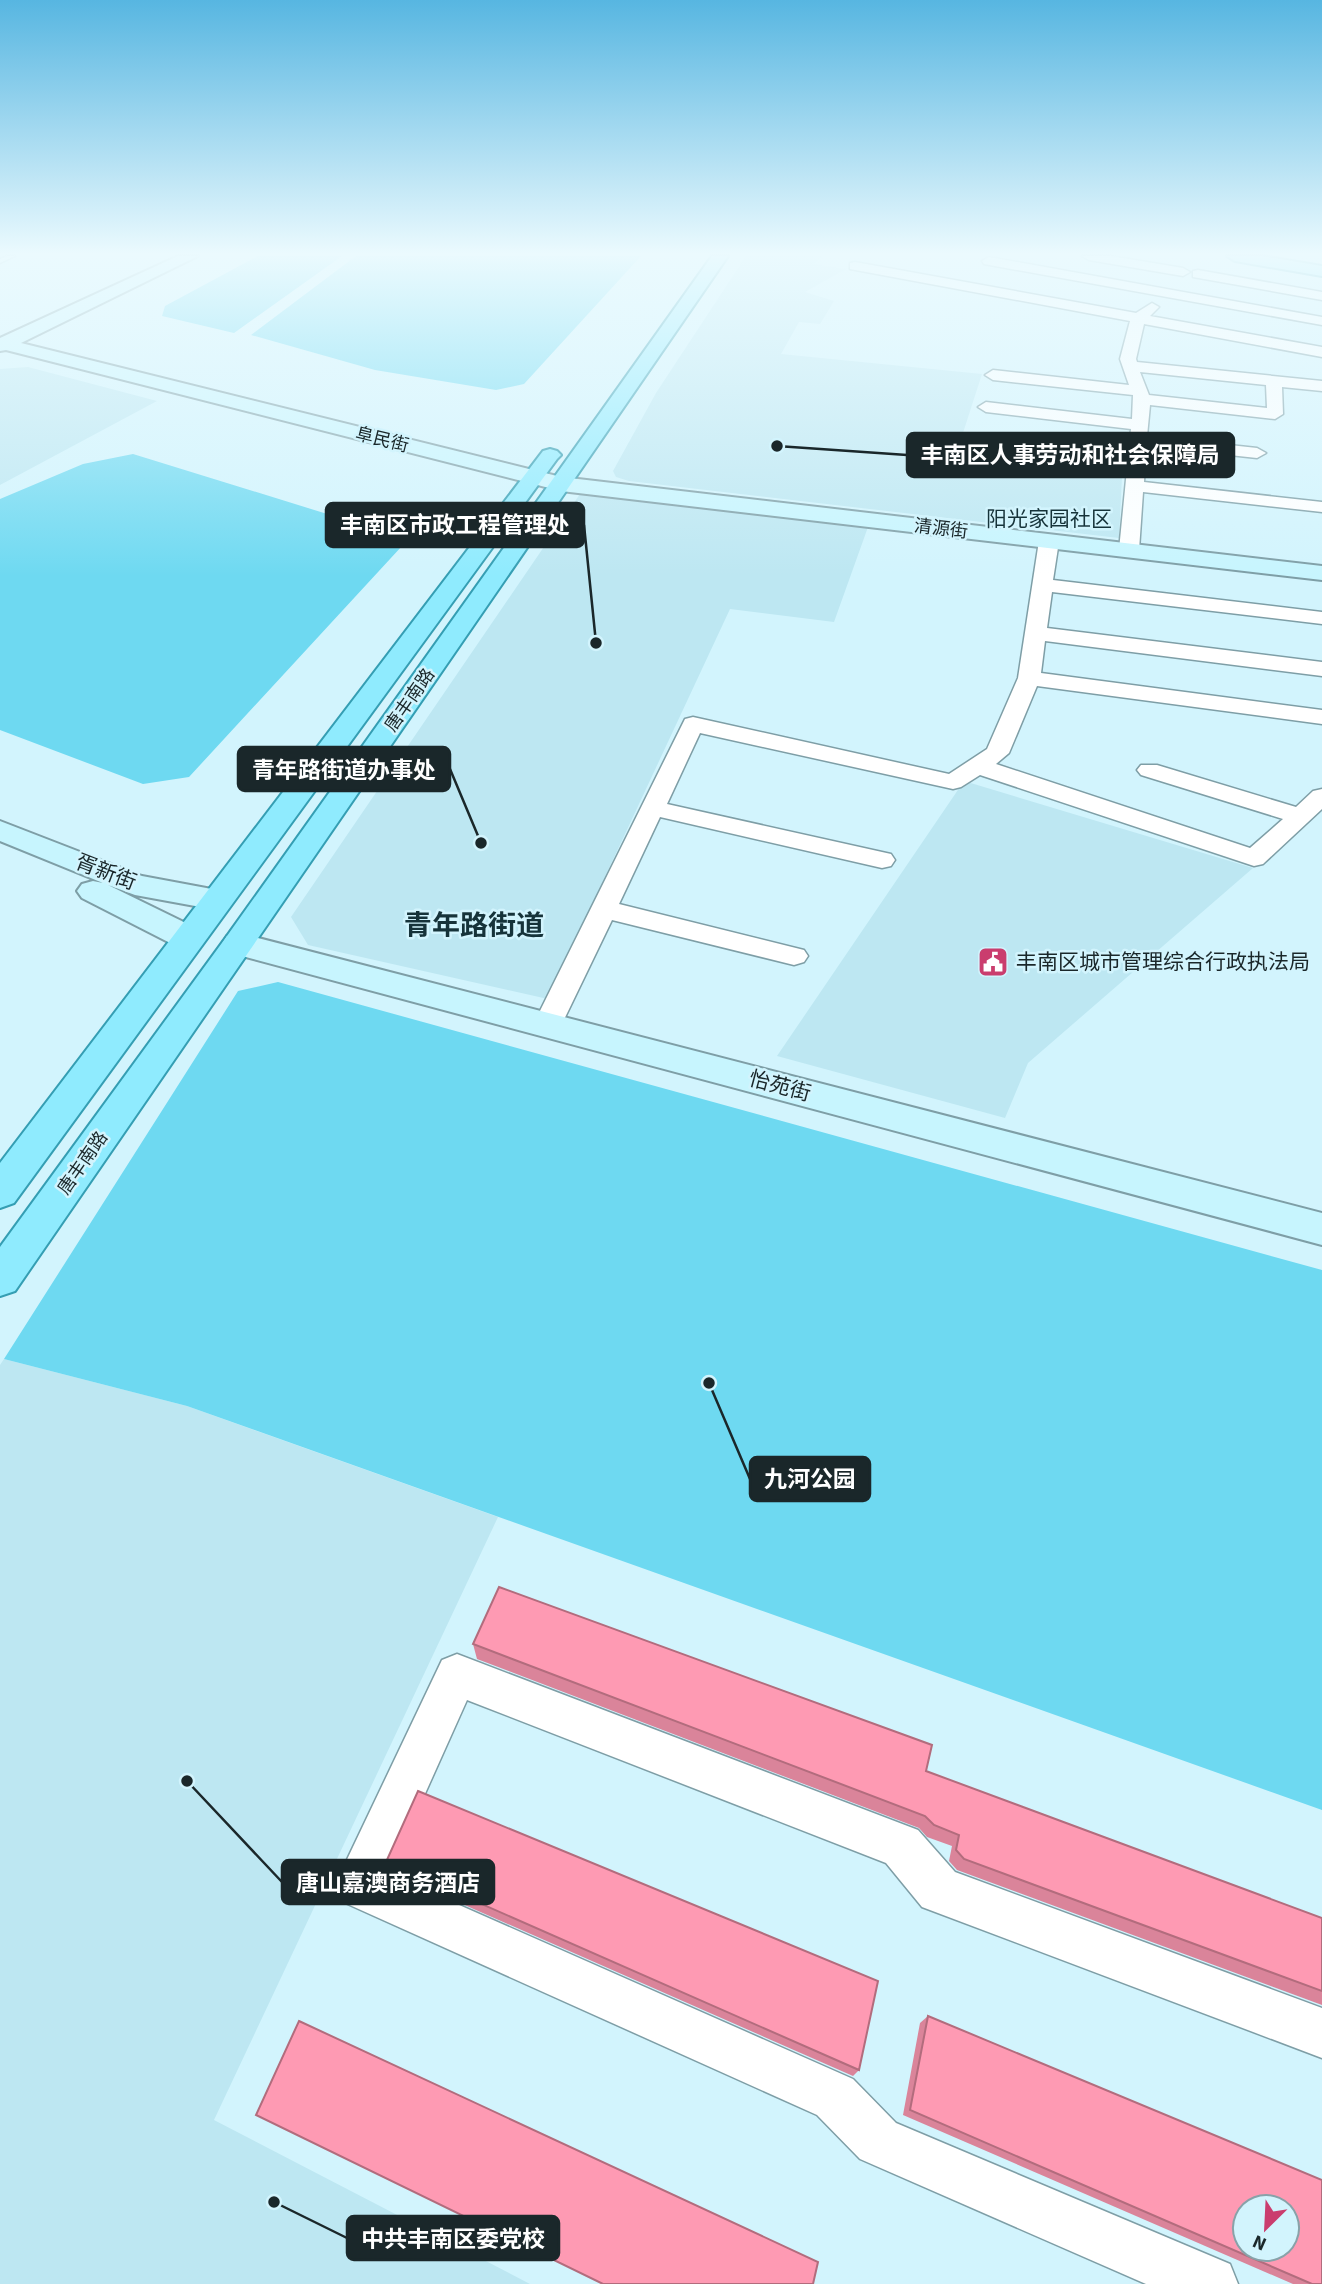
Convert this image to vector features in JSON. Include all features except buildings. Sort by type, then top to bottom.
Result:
[{"type":"main road","name":"唐丰南路","points":[[0,1279],[239,944],[625,363]]},
{"type":"main road","name":"唐丰南路","points":[[0,1192],[217,900],[638,363]]},
{"type":"street","name":"阜民街","points":[[78,363],[547,481]]},
{"type":"street","points":[[1129,363],[1141,395],[1129,550]]},
{"type":"street","points":[[1130,366],[1322,386]]},
{"type":"street","points":[[993,374],[1275,414],[1274,381]]},
{"type":"street","points":[[986,407],[1257,453]]},
{"type":"street","name":"清源街","points":[[547,481],[1322,573]]},
{"type":"street","points":[[1133,486],[1322,507]]},
{"type":"street","points":[[548,1025],[693,724],[953,782],[997,754],[1029,678],[1049,541]]},
{"type":"street","points":[[1043,585],[1322,618]]},
{"type":"street","points":[[1035,633],[1322,669]]},
{"type":"street","points":[[1029,678],[1322,717]]},
{"type":"street","points":[[977,766],[1254,858],[1322,796]]},
{"type":"street","points":[[1149,770],[1300,816]]},
{"type":"street","points":[[652,808],[883,860]]},
{"type":"street","name":"胥新街","points":[[0,830],[135,885],[217,900]]},
{"type":"street","name":"胥新街","points":[[0,852],[108,898],[188,938]]},
{"type":"street","points":[[604,909],[794,956]]},
{"type":"street","name":"怡苑街","points":[[239,944],[1322,1229]]},
{"type":"street","points":[[1210,2284],[878,2141],[835,2097],[360,1885],[457,1675],[902,1846],[939,1890],[1322,2033]]},
{"type":"shaded area","points":[[349,363],[544,363],[524,384],[496,390],[375,370]]},
{"type":"shaded area","points":[[676,363],[867,363],[982,374],[961,439],[1123,457],[1119,538],[629,481],[616,477],[613,471]]},
{"type":"shaded area","points":[[28,367],[157,401],[0,485],[0,369]]},
{"type":"shaded area","points":[[133,454],[392,534],[402,546],[189,777],[143,784],[0,730],[0,499],[83,464]]},
{"type":"shaded area","points":[[580,494],[868,527],[834,622],[730,609],[548,999],[308,945],[291,917]]},
{"type":"shaded area","name":"丰南区城市管理综合行政执法局","points":[[964,781],[1253,868],[1028,1063],[1005,1118],[777,1056]]},
{"type":"shaded area","points":[[278,982],[1322,1270],[1322,1810],[187,1406],[4,1359],[238,991]]},
{"type":"shaded area","points":[[4,1359],[187,1406],[498,1517],[214,2120],[530,2284],[0,2284],[0,1365]]},
{"type":"place","name":"丰南区人事劳动和社会保障局","points":[[777,446]]},
{"type":"place","name":"丰南区市政工程管理处","points":[[596,643]]},
{"type":"place","name":"青年路街道办事处","points":[[481,843]]},
{"type":"place","name":"丰南区城市管理综合行政执法局","points":[[993,962]]},
{"type":"place","name":"九河公园","points":[[709,1383]]},
{"type":"place","name":"唐山嘉澳商务酒店","points":[[187,1781]]},
{"type":"place","name":"中共丰南区委党校","points":[[274,2202]]},
{"type":"district","name":"阳光家园社区","points":[[1049,519]]},
{"type":"district","name":"青年路街道","points":[[474,926]]}]
